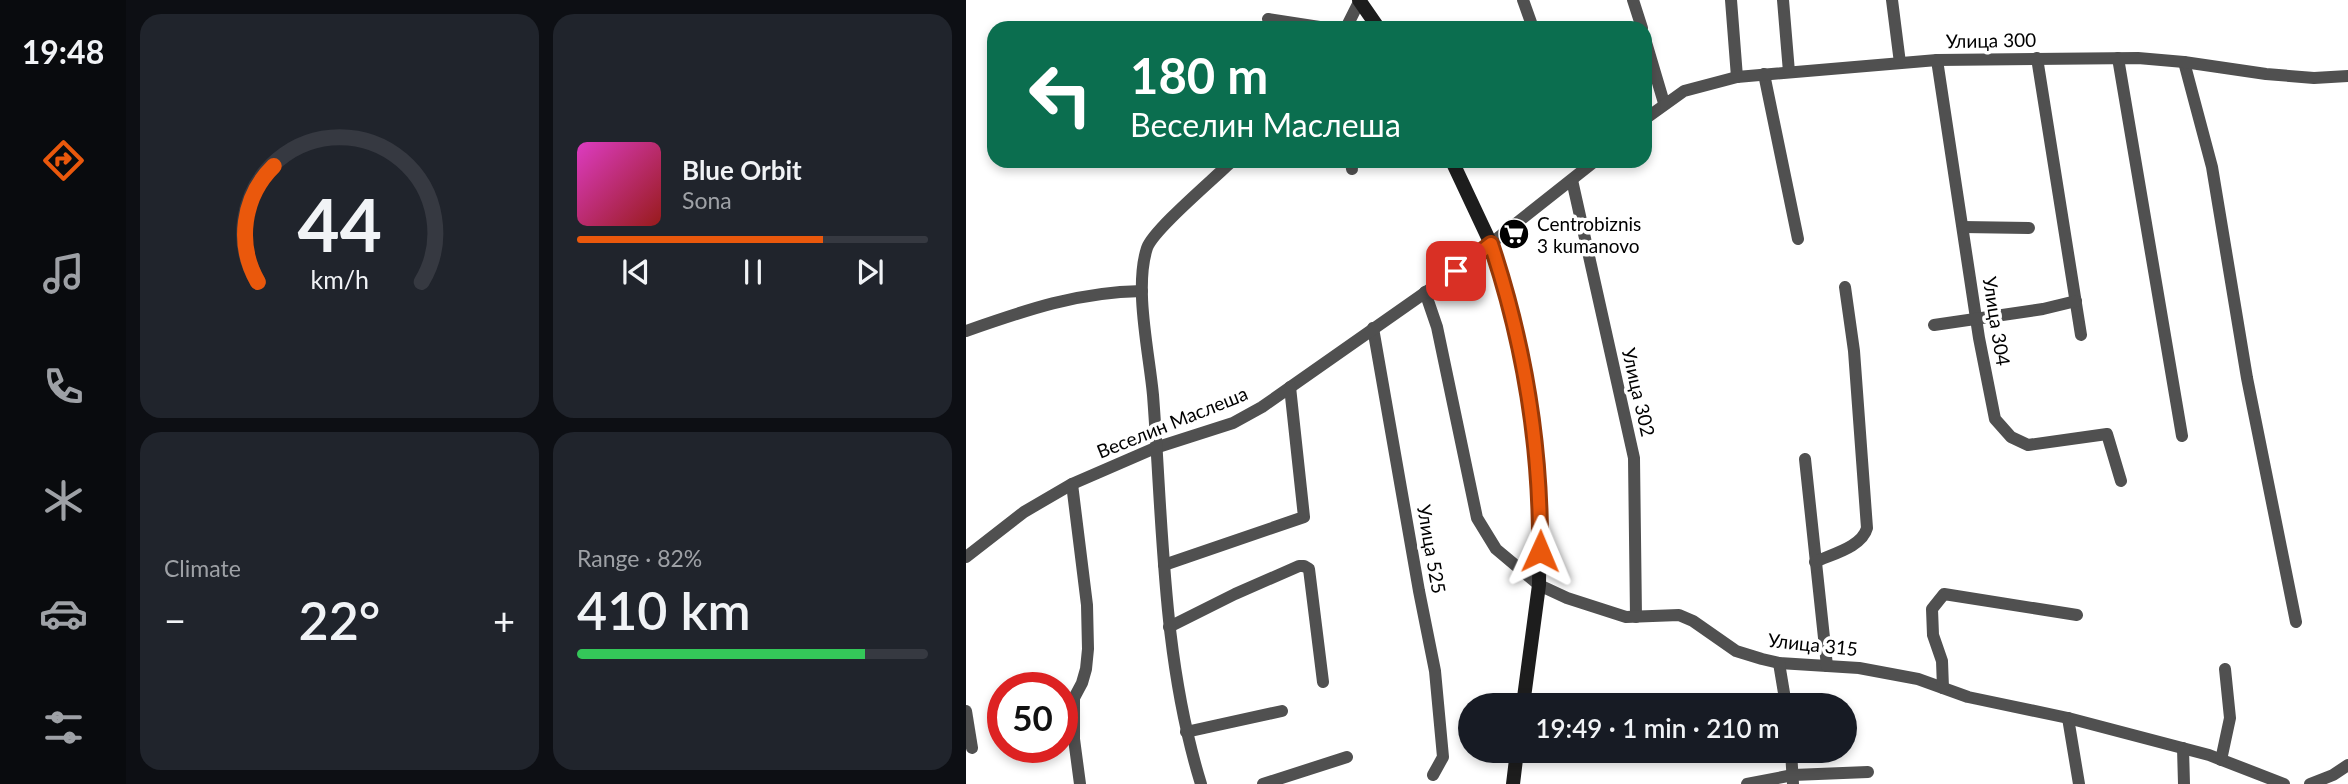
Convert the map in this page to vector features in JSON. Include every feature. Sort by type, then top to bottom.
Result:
[{"type":"main road","points":[[1359,0],[1374,21]]},
{"type":"main road","points":[[1455,168],[1491,244],[1516,330],[1532,416],[1540,514],[1539,585],[1525,693]]},
{"type":"main road","points":[[1513,784],[1516,763]]},
{"type":"street","points":[[1349,21],[1359,0]]},
{"type":"street","points":[[1523,0],[1531,21]]},
{"type":"street","points":[[1633,0],[1640,21]]},
{"type":"street","points":[[1731,0],[1737,77]]},
{"type":"street","points":[[1783,0],[1789,72]]},
{"type":"street","points":[[1892,0],[1900,63]]},
{"type":"street","points":[[1268,19],[1281,21]]},
{"type":"street","points":[[2037,58],[2081,335]]},
{"type":"street","points":[[2118,58],[2182,436]]},
{"type":"street","name":"Улица 300","points":[[1652,113],[1684,91],[1737,77],[1937,60],[2118,58],[2184,62],[2314,78],[2348,76]]},
{"type":"street","name":"Улица 304","points":[[1937,60],[1976,318],[1995,419],[2011,437],[2028,445],[2107,434],[2121,481]]},
{"type":"street","points":[[1652,62],[1664,103]]},
{"type":"street","points":[[2184,62],[2212,167],[2247,378],[2296,622]]},
{"type":"street","points":[[1764,74],[1798,239]]},
{"type":"street","points":[[1200,784],[1186,733],[1169,627],[1142,291],[1143,266],[1148,245],[1158,231],[1225,168]]},
{"type":"street","points":[[1491,244],[1576,172]]},
{"type":"street","name":"Улица 302","points":[[1576,172],[1634,458],[1636,617]]},
{"type":"street","points":[[1963,227],[2029,228]]},
{"type":"street","name":"Веселин Маслеша","points":[[966,557],[1024,512],[1072,484],[1156,448],[1233,423],[1262,407],[1491,244]]},
{"type":"street","points":[[1815,562],[1858,542],[1865,535],[1867,528],[1854,351],[1845,287]]},
{"type":"street","points":[[966,331],[1036,306],[1065,299],[1108,292],[1142,291]]},
{"type":"street","name":"Улица 315","points":[[1425,292],[1437,327],[1477,519],[1496,549],[1539,585],[1600,610],[1626,617],[1679,615],[1693,621],[1736,651],[1779,663],[1886,672],[1968,697],[2068,718],[2183,748],[2284,784]]},
{"type":"street","points":[[1934,325],[2043,309],[2076,301]]},
{"type":"street","name":"Улица 525","points":[[1373,328],[1435,671],[1443,758],[1433,775]]},
{"type":"street","points":[[1164,565],[1304,517],[1290,387]]},
{"type":"street","points":[[1805,459],[1827,666]]},
{"type":"street","points":[[1072,484],[1087,605],[1086,669],[1074,698],[1074,740],[1080,784]]},
{"type":"street","points":[[1169,627],[1235,594],[1304,566],[1309,569],[1323,682]]},
{"type":"street","points":[[1943,688],[1942,661],[1933,635],[1932,609],[1944,594],[2077,615]]},
{"type":"street","points":[[1779,663],[1784,693]]},
{"type":"street","points":[[2221,760],[2230,718],[2225,669]]},
{"type":"street","points":[[966,711],[972,748]]},
{"type":"street","points":[[1186,733],[1282,711]]},
{"type":"street","points":[[2068,718],[2079,784]]},
{"type":"street","points":[[2183,748],[2184,784]]},
{"type":"street","points":[[1263,784],[1347,757]]},
{"type":"street","points":[[2310,784],[2333,775],[2348,765]]},
{"type":"street","points":[[1747,784],[1868,772]]},
{"type":"place","name":"Centrobiznis 3 kumanovo","points":[[1514,234]]},
{"type":"route","points":[[1456,271],[1491,244],[1516,330],[1532,416],[1540,514],[1540,551]]}]
